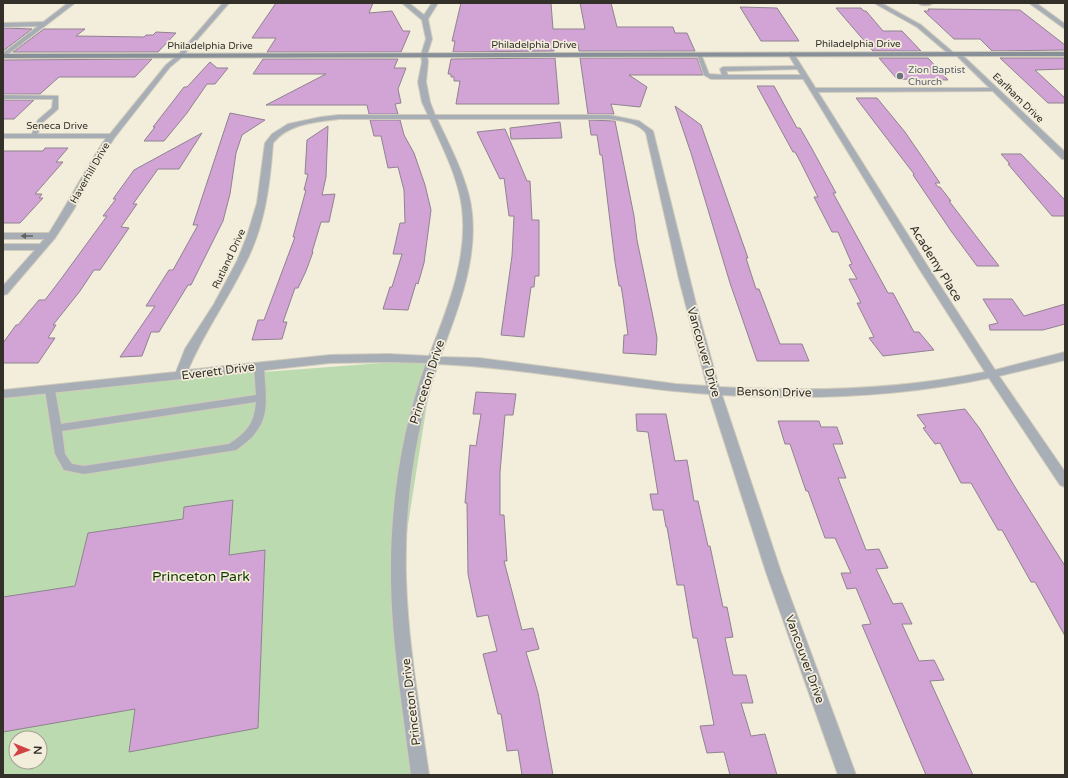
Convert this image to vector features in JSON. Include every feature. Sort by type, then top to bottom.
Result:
[{"type":"main road","name":"Philadelphia Drive","points":[[3,56],[1065,54]]},
{"type":"street","points":[[3,56],[72,3]]},
{"type":"street","name":"Haverhill Drive","points":[[3,292],[52,236],[69,209],[91,167],[112,136],[168,66],[180,56],[226,3]]},
{"type":"street","points":[[405,3],[425,19],[435,3]]},
{"type":"street","name":"Earlham Drive","points":[[877,3],[919,26],[955,54],[1065,157]]},
{"type":"street","points":[[921,3],[930,3]]},
{"type":"street","points":[[1032,3],[1065,27]]},
{"type":"street","name":"Princeton Drive","points":[[420,775],[400,613],[398,564],[400,517],[406,458],[414,422],[434,359],[456,299],[464,268],[468,238],[467,211],[455,167],[432,117],[423,92],[424,55],[428,48],[429,39],[425,19]]},
{"type":"street","name":"Academy Place","points":[[791,54],[991,374],[1065,482]]},
{"type":"street","name":"Rutland Drive","points":[[180,375],[191,349],[219,304],[242,261],[252,236],[262,203],[269,143],[271,140],[280,132],[298,124],[326,118],[432,117]]},
{"type":"street","name":"Vancouver Drive","points":[[432,117],[609,117],[633,122],[645,128],[650,134],[677,251],[707,366],[755,520],[802,654],[847,775]]},
{"type":"street","name":"Seneca Drive","points":[[3,136],[112,136]]},
{"type":"street","points":[[3,236],[52,236]]},
{"type":"street","points":[[3,247],[42,247]]},
{"type":"street","name":"Benson Drive","points":[[434,359],[479,362],[628,383],[676,388],[757,393],[838,393],[900,389],[954,382],[1065,356]]},
{"type":"street","name":"Everett Drive","points":[[3,394],[259,366],[358,358],[434,359]]},
{"type":"lane","points":[[3,24],[44,24]]},
{"type":"lane","points":[[699,54],[708,76],[805,77]]},
{"type":"lane","points":[[726,77],[722,69],[799,68]]},
{"type":"lane","points":[[813,90],[995,90]]},
{"type":"lane","points":[[3,97],[56,97],[55,108],[40,121],[34,136]]},
{"type":"lane","points":[[50,390],[60,454],[68,467],[84,470],[232,447],[244,441],[254,430],[261,417],[259,366]]},
{"type":"lane","points":[[56,428],[260,398]]},
{"type":"green space","name":"Princeton Park","points":[[434,359],[399,582],[420,775],[3,775],[3,394],[93,385]]},
{"type":"building","points":[[276,3],[373,3],[369,13],[392,11],[403,31],[410,31],[401,52],[267,52],[276,38],[252,38]]},
{"type":"building","points":[[461,3],[551,3],[553,29],[585,29],[580,3],[611,3],[617,27],[673,27],[675,33],[687,33],[695,51],[579,51],[578,44],[554,47],[554,51],[453,52],[455,41],[452,41]]},
{"type":"building","points":[[740,7],[777,8],[799,41],[761,41]]},
{"type":"building","points":[[836,8],[861,8],[866,11],[883,31],[902,31],[921,51],[873,51]]},
{"type":"building","points":[[928,9],[1020,10],[1065,45],[1065,50],[992,51],[980,39],[954,39],[924,11],[929,11]]},
{"type":"building","points":[[3,28],[32,29],[3,51]]},
{"type":"building","points":[[44,29],[85,29],[76,36],[144,37],[146,35],[153,35],[156,32],[176,33],[158,52],[13,52]]},
{"type":"building","points":[[555,58],[559,104],[456,104],[460,81],[454,81],[454,77],[451,77],[451,74],[448,74],[451,59]]},
{"type":"building","points":[[580,58],[697,58],[703,75],[629,75],[647,87],[640,107],[611,104],[614,114],[588,114]]},
{"type":"building","points":[[879,58],[928,58],[948,80],[897,79]]},
{"type":"building","points":[[1000,58],[1065,58],[1065,69],[1035,70],[1065,98],[1065,103],[1048,103]]},
{"type":"building","points":[[152,59],[135,77],[59,77],[40,94],[3,94],[3,60]]},
{"type":"building","points":[[263,59],[398,59],[394,68],[406,68],[398,89],[401,103],[395,104],[398,114],[369,114],[367,105],[266,105],[326,74],[253,74]]},
{"type":"building","points":[[210,62],[217,68],[228,68],[215,84],[207,84],[187,113],[164,141],[144,141],[184,87],[187,87]]},
{"type":"building","points":[[757,86],[774,86],[797,128],[800,128],[811,147],[836,193],[833,193],[888,293],[893,293],[914,332],[919,332],[934,350],[883,356],[869,338],[874,337],[857,303],[861,303],[849,279],[857,279],[849,265],[852,264],[838,232],[832,232],[814,197],[818,197],[800,161],[795,152],[793,152]]},
{"type":"building","points":[[856,98],[877,98],[905,132],[940,183],[935,183],[951,201],[949,201],[999,266],[977,266],[951,231],[913,175],[914,174]]},
{"type":"building","points":[[3,100],[34,100],[14,119],[3,119]]},
{"type":"building","points":[[675,106],[701,125],[748,258],[746,258],[756,289],[759,289],[780,344],[802,344],[809,361],[757,361],[730,283],[691,153]]},
{"type":"building","points":[[230,113],[265,120],[242,135],[236,153],[230,194],[223,221],[191,285],[188,285],[159,332],[151,332],[142,356],[120,357],[155,306],[146,306],[169,270],[173,270],[198,225],[193,225]]},
{"type":"building","points":[[370,120],[400,120],[404,135],[414,153],[425,185],[431,210],[424,263],[408,310],[383,309],[390,287],[392,287],[402,254],[393,254],[400,223],[405,223],[404,190],[398,167],[388,168],[381,136],[374,136]]},
{"type":"building","points":[[589,120],[615,121],[657,338],[656,355],[623,353],[624,335],[628,335],[623,298],[621,286],[619,286],[615,262],[602,155],[600,155],[597,135],[591,135]]},
{"type":"building","points":[[560,122],[562,138],[511,139],[510,128]]},
{"type":"building","points":[[328,126],[326,177],[322,195],[335,194],[329,222],[321,222],[306,271],[298,288],[295,288],[283,322],[287,322],[282,339],[252,340],[258,320],[264,320],[295,237],[293,237],[306,190],[304,190],[308,174],[305,174],[307,140]]},
{"type":"building","points":[[505,129],[527,181],[530,181],[532,220],[539,220],[539,276],[535,276],[534,287],[531,287],[524,337],[501,335],[512,256],[514,216],[509,216],[504,178],[500,179],[477,132]]},
{"type":"building","points":[[202,133],[179,169],[158,169],[133,204],[137,204],[121,227],[129,228],[100,270],[94,270],[80,291],[53,325],[56,325],[48,338],[55,338],[38,363],[3,363],[3,343],[16,325],[18,325],[39,300],[45,300],[61,279],[107,216],[103,216],[116,199],[113,199],[134,170]]},
{"type":"building","points":[[45,148],[68,148],[56,162],[63,162],[35,194],[42,194],[39,198],[43,198],[20,223],[3,223],[3,151],[43,151]]},
{"type":"building","points":[[1001,154],[1021,154],[1065,200],[1065,216],[1052,216]]},
{"type":"building","points":[[983,299],[1012,299],[1024,316],[1065,304],[1065,324],[1043,330],[990,330],[989,325],[998,323]]},
{"type":"building","points":[[476,392],[516,394],[513,415],[505,415],[500,472],[500,515],[504,515],[507,561],[504,561],[522,630],[533,628],[539,649],[526,652],[538,693],[553,775],[522,775],[518,750],[507,751],[501,714],[498,714],[483,654],[497,651],[488,615],[477,617],[468,574],[467,503],[465,503],[470,445],[476,446],[481,414],[473,414]]},
{"type":"building","points":[[965,409],[980,429],[1065,566],[1065,636],[1035,582],[1031,582],[1002,530],[998,530],[971,483],[961,483],[940,443],[935,444],[923,428],[926,427],[917,415]]},
{"type":"building","points":[[636,414],[666,414],[675,461],[687,460],[694,501],[698,501],[708,546],[710,546],[723,607],[727,607],[733,637],[725,638],[733,675],[746,675],[753,703],[741,703],[751,736],[765,734],[777,775],[730,775],[724,752],[707,753],[700,726],[714,725],[697,638],[693,638],[684,585],[677,585],[663,510],[653,510],[650,494],[658,494],[648,432],[637,431]]},
{"type":"building","points":[[778,421],[819,421],[821,427],[837,427],[843,444],[833,444],[846,478],[838,478],[866,550],[879,549],[888,568],[876,569],[893,604],[902,603],[912,624],[902,624],[919,661],[934,660],[944,680],[930,681],[973,775],[926,775],[862,625],[871,624],[856,588],[847,589],[841,573],[851,573],[835,538],[825,538],[808,491],[806,491],[790,444],[785,444]]},
{"type":"building","points":[[233,500],[229,555],[265,550],[258,728],[129,752],[135,709],[3,732],[3,597],[75,586],[88,533],[183,519],[184,507]]},
{"type":"place","name":"Zion Baptist Church","points":[[900,76]]}]
